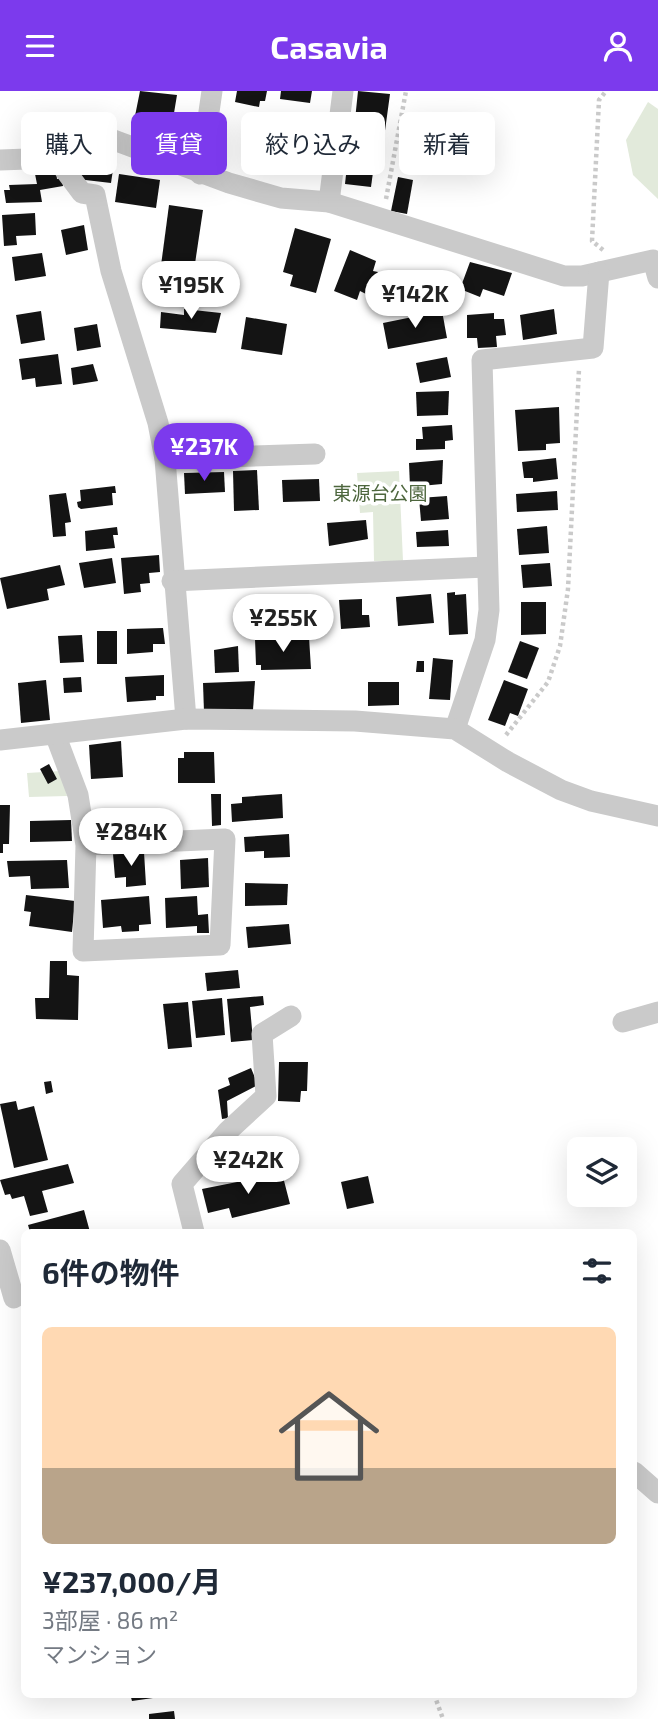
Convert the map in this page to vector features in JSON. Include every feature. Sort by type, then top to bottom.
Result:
[{"type":"street","points":[[209,112],[212,91]]},
{"type":"street","points":[[329,202],[343,91]]},
{"type":"street","points":[[0,160],[21,159]]},
{"type":"street","points":[[69,175],[82,193],[95,195],[111,271],[158,423],[165,459],[172,580],[186,719]]},
{"type":"street","points":[[203,175],[281,198],[329,202],[564,276],[599,272],[653,260],[658,278]]},
{"type":"street","points":[[455,729],[485,640],[489,610],[482,360],[593,348],[599,272]]},
{"type":"street","points":[[165,459],[315,454]]},
{"type":"street","points":[[172,580],[486,567]]},
{"type":"street","points":[[0,740],[186,719],[355,721],[455,729],[561,790],[591,801],[658,816]]},
{"type":"street","points":[[55,734],[78,795],[86,845],[83,951],[220,945],[225,839],[86,845]]},
{"type":"street","points":[[623,1022],[658,1012]]},
{"type":"street","points":[[193,1229],[182,1184],[228,1131],[266,1096],[262,1034],[291,1016]]},
{"type":"street","points":[[0,1250],[13,1298]]},
{"type":"street","points":[[637,1475],[658,1493]]},
{"type":"path","points":[[383,221],[406,91]]},
{"type":"path","points":[[606,91],[599,100],[592,241],[621,267]]},
{"type":"path","points":[[492,751],[548,682],[561,646],[568,589],[580,349]]},
{"type":"path","points":[[435,1698],[443,1719]]},
{"type":"green space","points":[[648,102],[658,109],[658,199],[633,175],[626,140]]},
{"type":"green space","name":"東源台公園","points":[[399,471],[403,561],[374,561],[373,512],[360,513],[357,473]]},
{"type":"green space","points":[[61,771],[67,796],[29,797],[27,773]]},
{"type":"building","points":[[140,91],[177,95],[174,112],[136,112]]},
{"type":"building","points":[[237,91],[267,91],[265,101],[260,101],[259,107],[235,102]]},
{"type":"building","points":[[281,91],[312,91],[310,103],[280,99]]},
{"type":"building","points":[[358,91],[390,94],[385,131],[385,112],[356,112]]},
{"type":"building","points":[[119,174],[160,180],[156,208],[115,202]]},
{"type":"building","points":[[35,175],[56,175],[57,179],[62,178],[63,186],[40,190],[42,202],[6,203],[4,190],[10,190],[9,185],[37,184]]},
{"type":"building","points":[[78,175],[112,175],[111,183],[77,179]]},
{"type":"building","points":[[346,175],[373,175],[371,187],[345,184]]},
{"type":"building","points":[[398,177],[413,180],[407,214],[391,211]]},
{"type":"building","points":[[169,205],[203,210],[193,277],[160,273]]},
{"type":"building","points":[[35,213],[36,235],[16,236],[17,245],[4,246],[2,215]]},
{"type":"building","points":[[84,225],[88,250],[66,255],[61,230]]},
{"type":"building","points":[[295,228],[331,239],[316,293],[290,286],[293,275],[283,272]]},
{"type":"building","points":[[350,250],[376,261],[373,271],[378,272],[368,295],[360,291],[357,300],[334,291]]},
{"type":"building","points":[[42,253],[46,276],[15,281],[12,257]]},
{"type":"building","points":[[470,262],[512,273],[504,296],[483,289],[480,297],[460,289]]},
{"type":"building","points":[[184,309],[221,313],[216,333],[160,328],[161,312],[184,315]]},
{"type":"building","points":[[554,309],[557,334],[523,340],[520,315]]},
{"type":"building","points":[[41,311],[45,340],[21,344],[16,315]]},
{"type":"building","points":[[442,311],[447,338],[388,349],[383,323]]},
{"type":"building","points":[[494,313],[494,319],[504,319],[506,335],[496,336],[497,347],[478,348],[477,338],[467,338],[467,315]]},
{"type":"building","points":[[246,317],[287,324],[282,355],[241,349]]},
{"type":"building","points":[[97,324],[101,347],[77,351],[74,328]]},
{"type":"building","points":[[58,354],[62,384],[36,387],[35,378],[22,380],[19,359]]},
{"type":"building","points":[[447,357],[451,377],[420,383],[416,363]]},
{"type":"building","points":[[93,364],[98,381],[73,385],[71,368]]},
{"type":"building","points":[[449,391],[448,415],[417,416],[416,392]]},
{"type":"building","points":[[559,407],[560,443],[546,444],[546,450],[518,451],[515,410]]},
{"type":"building","points":[[452,425],[453,440],[445,441],[445,449],[416,450],[416,439],[423,439],[422,427]]},
{"type":"building","points":[[556,458],[558,479],[533,482],[533,478],[524,478],[522,462]]},
{"type":"building","points":[[443,460],[442,484],[410,487],[409,463]]},
{"type":"building","points":[[257,470],[259,510],[234,511],[233,471]]},
{"type":"building","points":[[224,472],[225,492],[185,494],[184,473]]},
{"type":"building","points":[[319,479],[320,501],[283,502],[282,480]]},
{"type":"building","points":[[115,486],[116,493],[112,493],[113,505],[81,509],[78,507],[77,502],[81,501],[80,490]]},
{"type":"building","points":[[557,491],[558,510],[517,512],[516,494]]},
{"type":"building","points":[[66,493],[71,522],[65,523],[66,536],[53,537],[49,495]]},
{"type":"building","points":[[447,496],[449,519],[421,521],[419,498]]},
{"type":"building","points":[[366,520],[368,539],[329,546],[327,523]]},
{"type":"building","points":[[547,526],[549,553],[519,555],[517,529]]},
{"type":"building","points":[[117,527],[118,535],[113,535],[115,548],[86,551],[85,531]]},
{"type":"building","points":[[448,530],[449,546],[417,547],[416,532]]},
{"type":"building","points":[[159,555],[160,572],[149,573],[150,583],[140,584],[141,592],[124,594],[121,558]]},
{"type":"building","points":[[112,558],[116,583],[84,588],[79,563]]},
{"type":"building","points":[[550,563],[552,586],[523,588],[521,565]]},
{"type":"building","points":[[60,565],[65,585],[47,589],[49,600],[7,609],[0,578]]},
{"type":"building","points":[[455,592],[455,595],[466,594],[468,634],[449,635],[447,593]]},
{"type":"building","points":[[431,594],[434,623],[398,626],[396,597]]},
{"type":"building","points":[[362,599],[362,615],[369,615],[370,627],[341,629],[339,600]]},
{"type":"building","points":[[299,600],[301,631],[281,632],[280,601]]},
{"type":"building","points":[[521,602],[546,602],[546,634],[521,635]]},
{"type":"building","points":[[163,628],[165,644],[153,644],[153,652],[127,654],[127,629]]},
{"type":"building","points":[[97,631],[117,631],[117,664],[97,664]]},
{"type":"building","points":[[82,635],[84,662],[60,663],[58,636]]},
{"type":"building","points":[[309,637],[311,669],[261,670],[261,665],[256,665],[255,639]]},
{"type":"building","points":[[520,641],[539,648],[527,679],[508,672]]},
{"type":"building","points":[[238,646],[239,672],[215,673],[214,650]]},
{"type":"building","points":[[433,658],[453,660],[450,700],[429,699]]},
{"type":"building","points":[[417,661],[424,661],[424,672],[416,672]]},
{"type":"building","points":[[164,675],[164,696],[156,696],[156,700],[127,702],[125,677]]},
{"type":"building","points":[[81,677],[82,692],[64,693],[63,678]]},
{"type":"building","points":[[46,680],[50,720],[21,723],[18,683]]},
{"type":"building","points":[[504,680],[528,689],[518,716],[510,713],[505,726],[488,720]]},
{"type":"building","points":[[255,681],[253,710],[204,712],[203,683]]},
{"type":"building","points":[[368,682],[399,682],[399,705],[368,706]]},
{"type":"building","points":[[121,741],[123,777],[91,779],[89,745]]},
{"type":"building","points":[[184,752],[214,752],[215,783],[178,783],[178,758],[184,758]]},
{"type":"building","points":[[49,764],[57,779],[48,784],[40,769]]},
{"type":"building","points":[[211,794],[221,794],[221,825],[212,826]]},
{"type":"building","points":[[282,794],[283,818],[232,822],[231,804],[242,803],[242,797]]},
{"type":"building","points":[[0,805],[10,805],[9,844],[3,844],[3,853],[0,853]]},
{"type":"building","points":[[71,820],[72,841],[30,842],[30,821]]},
{"type":"building","points":[[289,834],[290,857],[264,858],[264,851],[245,852],[244,837]]},
{"type":"building","points":[[144,852],[146,885],[126,887],[126,877],[115,878],[113,854]]},
{"type":"building","points":[[208,858],[209,887],[181,889],[180,860]]},
{"type":"building","points":[[67,860],[69,888],[31,889],[30,876],[9,877],[7,861]]},
{"type":"building","points":[[245,883],[288,884],[287,905],[245,906]]},
{"type":"building","points":[[26,895],[75,901],[72,932],[29,926],[31,912],[24,911]]},
{"type":"building","points":[[149,896],[151,924],[139,925],[139,931],[122,932],[121,926],[103,928],[101,900]]},
{"type":"building","points":[[197,896],[198,915],[208,914],[209,933],[197,933],[197,926],[166,928],[165,898]]},
{"type":"building","points":[[289,924],[291,944],[248,948],[246,927]]},
{"type":"building","points":[[50,961],[67,961],[67,975],[79,976],[78,1020],[36,1019],[35,998],[49,998]]},
{"type":"building","points":[[238,970],[240,988],[207,991],[205,973]]},
{"type":"building","points":[[263,996],[264,1005],[250,1007],[253,1040],[231,1042],[227,999]]},
{"type":"building","points":[[222,998],[225,1035],[196,1038],[192,1001]]},
{"type":"building","points":[[188,1002],[192,1047],[168,1049],[163,1004]]},
{"type":"building","points":[[279,1062],[308,1062],[307,1091],[301,1091],[300,1102],[278,1101]]},
{"type":"building","points":[[251,1068],[258,1085],[227,1101],[228,1118],[222,1119],[218,1090],[230,1085],[228,1078]]},
{"type":"building","points":[[51,1081],[53,1092],[46,1094],[44,1082]]},
{"type":"building","points":[[16,1101],[18,1110],[34,1106],[48,1160],[14,1168],[0,1104]]},
{"type":"building","points":[[68,1164],[74,1183],[42,1191],[48,1212],[30,1216],[24,1196],[12,1199],[10,1194],[5,1195],[0,1180]]},
{"type":"building","points":[[282,1173],[290,1204],[232,1218],[229,1208],[208,1213],[202,1189]]},
{"type":"building","points":[[368,1176],[374,1203],[347,1209],[341,1182]]},
{"type":"building","points":[[84,1210],[89,1229],[29,1229],[28,1225]]},
{"type":"building","points":[[131,1698],[153,1698],[132,1701]]},
{"type":"building","points":[[174,1711],[175,1719],[149,1719],[149,1714]]}]
